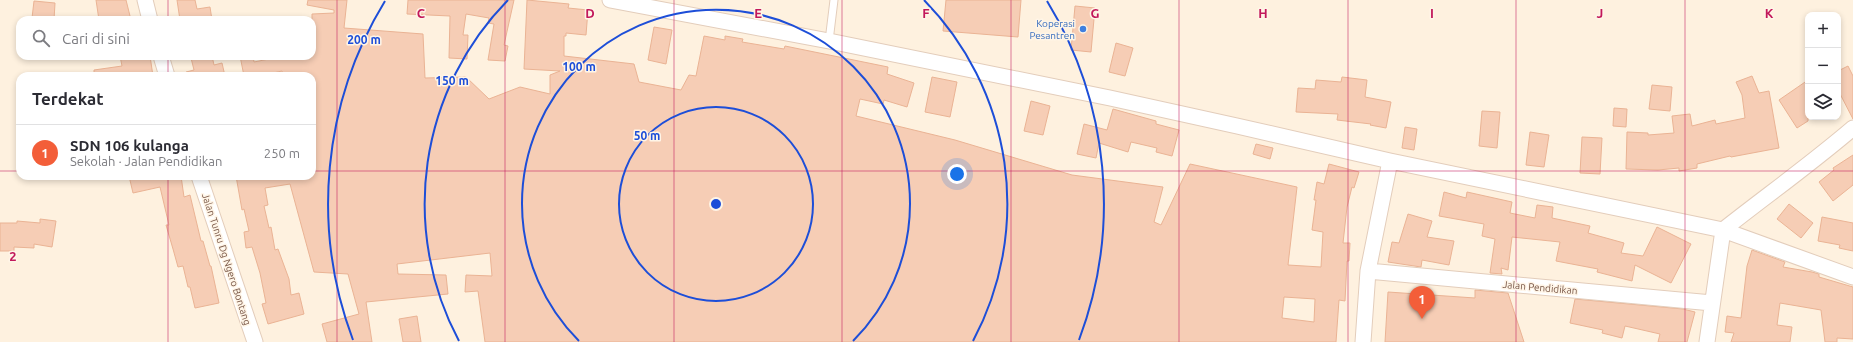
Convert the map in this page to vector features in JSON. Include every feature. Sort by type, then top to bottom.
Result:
[{"type":"street","points":[[144,0],[149,16]]},
{"type":"street","points":[[610,0],[829,40],[1132,103],[1390,162],[1723,230],[1853,278]]},
{"type":"street","points":[[162,60],[166,72]]},
{"type":"street","points":[[1707,342],[1723,230],[1780,185],[1802,170],[1853,128]]},
{"type":"street","points":[[1364,342],[1368,271],[1390,162]]},
{"type":"street","name":"Jalan Tunru Dg Ngero Bontang","points":[[200,180],[255,342]]},
{"type":"street","name":"Jalan Pendidikan","points":[[1368,271],[1712,303]]},
{"type":"lane","points":[[829,40],[834,0]]},
{"type":"building","points":[[96,0],[126,0],[130,16],[98,16]]},
{"type":"building","points":[[177,0],[195,0],[197,9],[210,7],[211,16],[179,16]]},
{"type":"building","points":[[308,0],[347,0],[344,28],[423,34],[425,78],[466,77],[489,99],[520,87],[550,94],[550,75],[560,71],[524,69],[527,0],[569,4],[568,8],[588,10],[586,35],[566,33],[566,36],[564,36],[564,56],[634,64],[639,82],[681,90],[689,75],[696,76],[704,36],[725,40],[725,36],[743,39],[742,42],[784,49],[785,46],[888,67],[887,74],[914,83],[907,107],[884,100],[883,104],[860,99],[856,116],[955,140],[1072,175],[1163,187],[1154,222],[1161,225],[1190,164],[1297,187],[1288,265],[1321,267],[1323,232],[1312,230],[1316,200],[1314,200],[1317,182],[1324,184],[1329,164],[1359,172],[1354,188],[1352,187],[1347,207],[1343,243],[1350,243],[1349,261],[1347,261],[1345,301],[1339,300],[1336,342],[485,342],[478,291],[465,292],[466,275],[492,276],[490,253],[397,264],[398,274],[446,275],[448,294],[366,302],[372,342],[327,342],[322,324],[359,314],[348,274],[314,272],[290,184],[265,188],[268,205],[264,206],[269,228],[271,227],[275,250],[278,249],[289,279],[291,295],[299,293],[304,314],[268,324],[262,304],[266,303],[260,273],[252,247],[246,248],[244,232],[249,231],[244,209],[242,210],[237,180],[316,180],[316,72],[243,72],[241,60],[254,60],[254,62],[264,60],[316,60],[316,16],[312,16],[312,14],[334,13],[334,10],[307,5]],"holes":[[[1284,297],[1315,299],[1314,322],[1282,318]]]},
{"type":"building","points":[[408,0],[514,0],[504,45],[508,46],[505,61],[488,60],[494,24],[488,23],[489,18],[466,14],[463,35],[468,35],[467,59],[449,58],[450,16],[407,14]]},
{"type":"building","points":[[946,0],[1021,0],[1018,37],[943,31]]},
{"type":"building","points":[[34,1],[55,3],[54,16],[32,16]]},
{"type":"building","name":"Koperasi Pesantren","points":[[1075,6],[1095,8],[1091,52],[1071,50]]},
{"type":"building","points":[[654,27],[672,30],[666,64],[648,60]]},
{"type":"building","points":[[1116,43],[1133,48],[1125,76],[1109,72]]},
{"type":"building","points":[[121,60],[151,60],[152,72],[94,72],[94,70],[122,66]]},
{"type":"building","points":[[192,60],[213,60],[214,65],[222,63],[224,72],[186,72],[194,70]]},
{"type":"building","points":[[1848,66],[1853,76],[1853,119],[1841,96],[1841,70]]},
{"type":"building","points":[[1752,76],[1759,93],[1769,91],[1779,148],[1730,156],[1697,164],[1697,168],[1679,171],[1679,168],[1658,170],[1626,169],[1627,132],[1648,133],[1648,135],[1674,133],[1672,116],[1690,114],[1692,126],[1715,120],[1716,124],[1745,118],[1742,95],[1736,82]]},
{"type":"building","points":[[932,77],[957,82],[950,117],[925,112]]},
{"type":"building","points":[[1342,77],[1367,80],[1365,97],[1391,102],[1386,128],[1370,125],[1371,124],[1337,120],[1338,114],[1296,112],[1298,88],[1315,89],[1316,80],[1341,82]]},
{"type":"building","points":[[1805,82],[1805,120],[1808,121],[1797,128],[1779,100]]},
{"type":"building","points":[[1652,85],[1672,87],[1670,111],[1649,109]]},
{"type":"building","points":[[1031,101],[1050,106],[1043,135],[1024,131]]},
{"type":"building","points":[[1614,108],[1627,109],[1626,127],[1613,126]]},
{"type":"building","points":[[1113,109],[1156,121],[1156,124],[1179,130],[1172,156],[1156,152],[1157,148],[1131,142],[1128,152],[1099,143],[1096,158],[1077,154],[1084,124],[1107,130]]},
{"type":"building","points":[[1482,111],[1500,112],[1497,148],[1479,146]]},
{"type":"building","points":[[1405,127],[1417,129],[1414,150],[1402,148]]},
{"type":"building","points":[[1530,132],[1549,135],[1544,167],[1526,165]]},
{"type":"building","points":[[1582,137],[1602,138],[1600,174],[1580,173]]},
{"type":"building","points":[[1256,144],[1273,148],[1270,159],[1253,154]]},
{"type":"building","points":[[1853,155],[1853,185],[1833,201],[1819,182],[1834,170],[1833,168]]},
{"type":"building","points":[[130,180],[182,180],[184,197],[190,195],[201,241],[203,241],[211,266],[219,303],[195,308],[183,266],[178,267],[166,225],[169,225],[160,187],[133,193]]},
{"type":"building","points":[[1444,192],[1466,198],[1467,192],[1512,202],[1510,213],[1535,218],[1537,205],[1553,207],[1552,218],[1590,226],[1588,233],[1624,243],[1621,253],[1643,256],[1657,227],[1691,244],[1671,283],[1635,265],[1632,281],[1597,272],[1598,269],[1556,261],[1560,242],[1512,237],[1508,270],[1501,268],[1502,274],[1490,273],[1495,239],[1482,236],[1484,224],[1439,216]]},
{"type":"building","points":[[1789,204],[1813,223],[1801,238],[1777,219]]},
{"type":"building","points":[[1408,214],[1432,221],[1427,237],[1454,241],[1449,265],[1422,260],[1421,267],[1388,262],[1392,242],[1399,243]]},
{"type":"building","points":[[1822,217],[1853,223],[1853,251],[1839,248],[1840,245],[1818,241]]},
{"type":"building","points":[[40,219],[56,221],[52,247],[34,244],[34,248],[14,247],[14,251],[0,251],[0,223],[17,223],[17,221],[40,223]]},
{"type":"building","points":[[1752,250],[1785,262],[1783,267],[1819,274],[1819,277],[1853,287],[1853,339],[1837,338],[1837,342],[1825,342],[1821,310],[1780,303],[1777,325],[1792,327],[1790,342],[1731,342],[1734,333],[1725,332],[1727,316],[1741,318],[1747,266]]},
{"type":"building","points":[[1475,290],[1508,293],[1524,342],[1385,342],[1388,292],[1475,298]]},
{"type":"building","points":[[1575,299],[1683,309],[1695,312],[1687,342],[1658,342],[1660,334],[1625,326],[1622,338],[1602,333],[1603,330],[1570,323]]},
{"type":"building","points":[[417,316],[421,342],[403,342],[399,319]]},
{"type":"place","name":"Koperasi Pesantren","points":[[1083,29]]},
{"type":"place","name":"SDN 106 kulanga","points":[[1422,319]]}]
